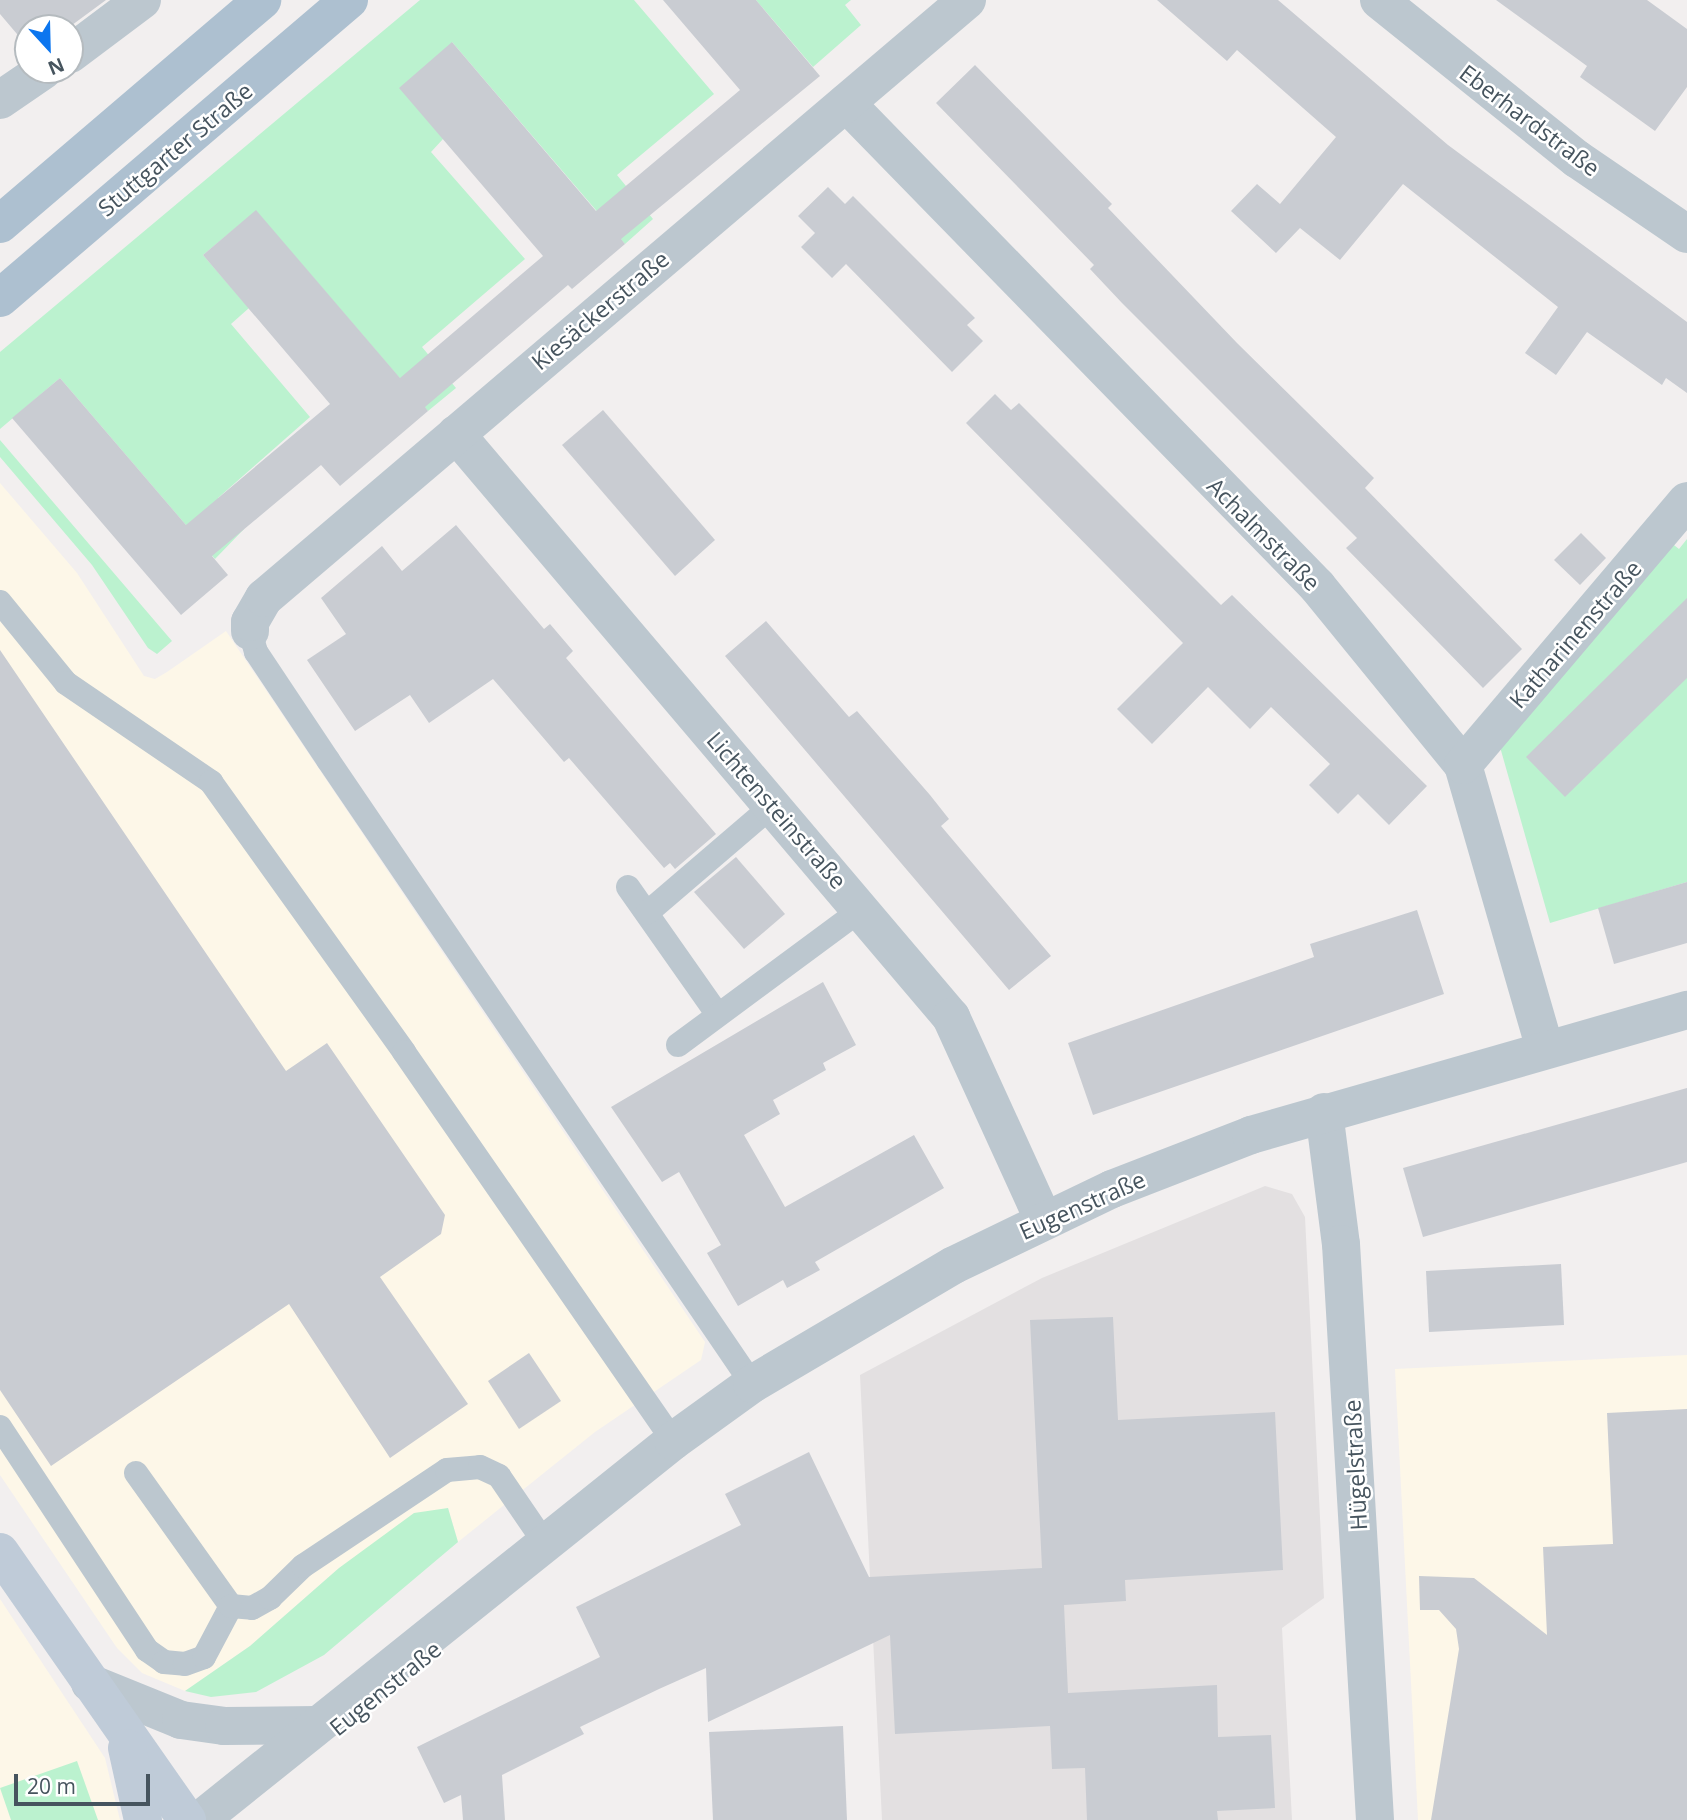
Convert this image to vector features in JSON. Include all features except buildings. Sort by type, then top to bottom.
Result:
[{"type":"main road","points":[[0,224],[262,0]]},
{"type":"main road","name":"Stuttgarter Straße","points":[[0,298],[349,0]]},
{"type":"main road","points":[[0,1552],[187,1820]]},
{"type":"main road","points":[[122,1729],[143,1820]]},
{"type":"street","points":[[84,44],[142,0]]},
{"type":"street","name":"Kiesäckerstraße","points":[[250,631],[250,622],[264,598],[967,0]]},
{"type":"street","name":"Eberhardstraße","points":[[1379,0],[1577,159],[1687,234]]},
{"type":"street","points":[[0,100],[23,84]]},
{"type":"street","name":"Achalmstraße","points":[[846,103],[1317,586],[1463,765],[1545,1049]]},
{"type":"street","name":"Lichtensteinstraße","points":[[456,434],[951,1017],[1044,1221]]},
{"type":"street","name":"Katharinenstraße","points":[[1463,765],[1687,501]]},
{"type":"street","name":"Eugenstraße","points":[[200,1820],[673,1441],[752,1384],[954,1265],[1044,1221],[1181,1162],[1324,1111],[1687,1010]]},
{"type":"street","name":"Hügelstraße","points":[[1324,1111],[1341,1244],[1375,1820]]},
{"type":"street","name":"Eugenstraße","points":[[213,1820],[229,1815],[530,1570],[544,1542]]},
{"type":"street","name":"Eugenstraße","points":[[90,1683],[181,1720],[246,1726],[317,1725]]},
{"type":"lane","points":[[0,602],[66,683],[211,782],[404,1052],[673,1441]]},
{"type":"lane","points":[[250,631],[256,652],[752,1384]]},
{"type":"lane","points":[[647,914],[773,805]]},
{"type":"lane","points":[[628,887],[718,1015]]},
{"type":"lane","points":[[678,1045],[862,909]]},
{"type":"lane","points":[[0,1427],[148,1650],[164,1662],[185,1664],[204,1657],[231,1606]]},
{"type":"lane","points":[[136,1473],[231,1606],[252,1608],[270,1598],[303,1566],[447,1470],[480,1467],[499,1476],[544,1542]]},
{"type":"shaded area","points":[[0,483],[77,573],[144,676],[155,679],[226,631],[705,1342],[701,1360],[595,1432],[458,1542],[448,1508],[339,1568],[250,1646],[185,1691],[142,1673],[117,1648],[0,1475]]},
{"type":"shaded area","points":[[1265,1186],[1292,1194],[1305,1217],[1324,1598],[1282,1628],[1292,1820],[882,1820],[860,1375],[1042,1278]]},
{"type":"shaded area","points":[[1687,1355],[1687,1820],[1418,1820],[1395,1369]]},
{"type":"shaded area","points":[[0,1599],[105,1758],[120,1820],[0,1820]]},
{"type":"green space","points":[[420,0],[634,0],[714,94],[617,175],[653,219],[625,244],[452,42],[443,139],[431,152],[525,259],[422,347],[456,388],[428,411],[256,211],[203,255],[249,308],[231,324],[310,417],[218,498],[244,529],[215,559],[60,378],[0,429],[0,352]]},
{"type":"green space","points":[[756,0],[851,0],[845,5],[861,25],[813,67]]},
{"type":"green space","points":[[0,440],[172,641],[157,654],[148,648],[92,565],[0,457]]},
{"type":"green space","points":[[1687,539],[1687,882],[1550,923],[1500,747],[1670,542],[1679,549]]},
{"type":"green space","points":[[448,1508],[458,1542],[324,1655],[256,1692],[211,1697],[185,1691],[250,1646],[339,1568],[414,1513]]},
{"type":"green space","points":[[77,1761],[98,1820],[11,1820],[0,1788]]}]
